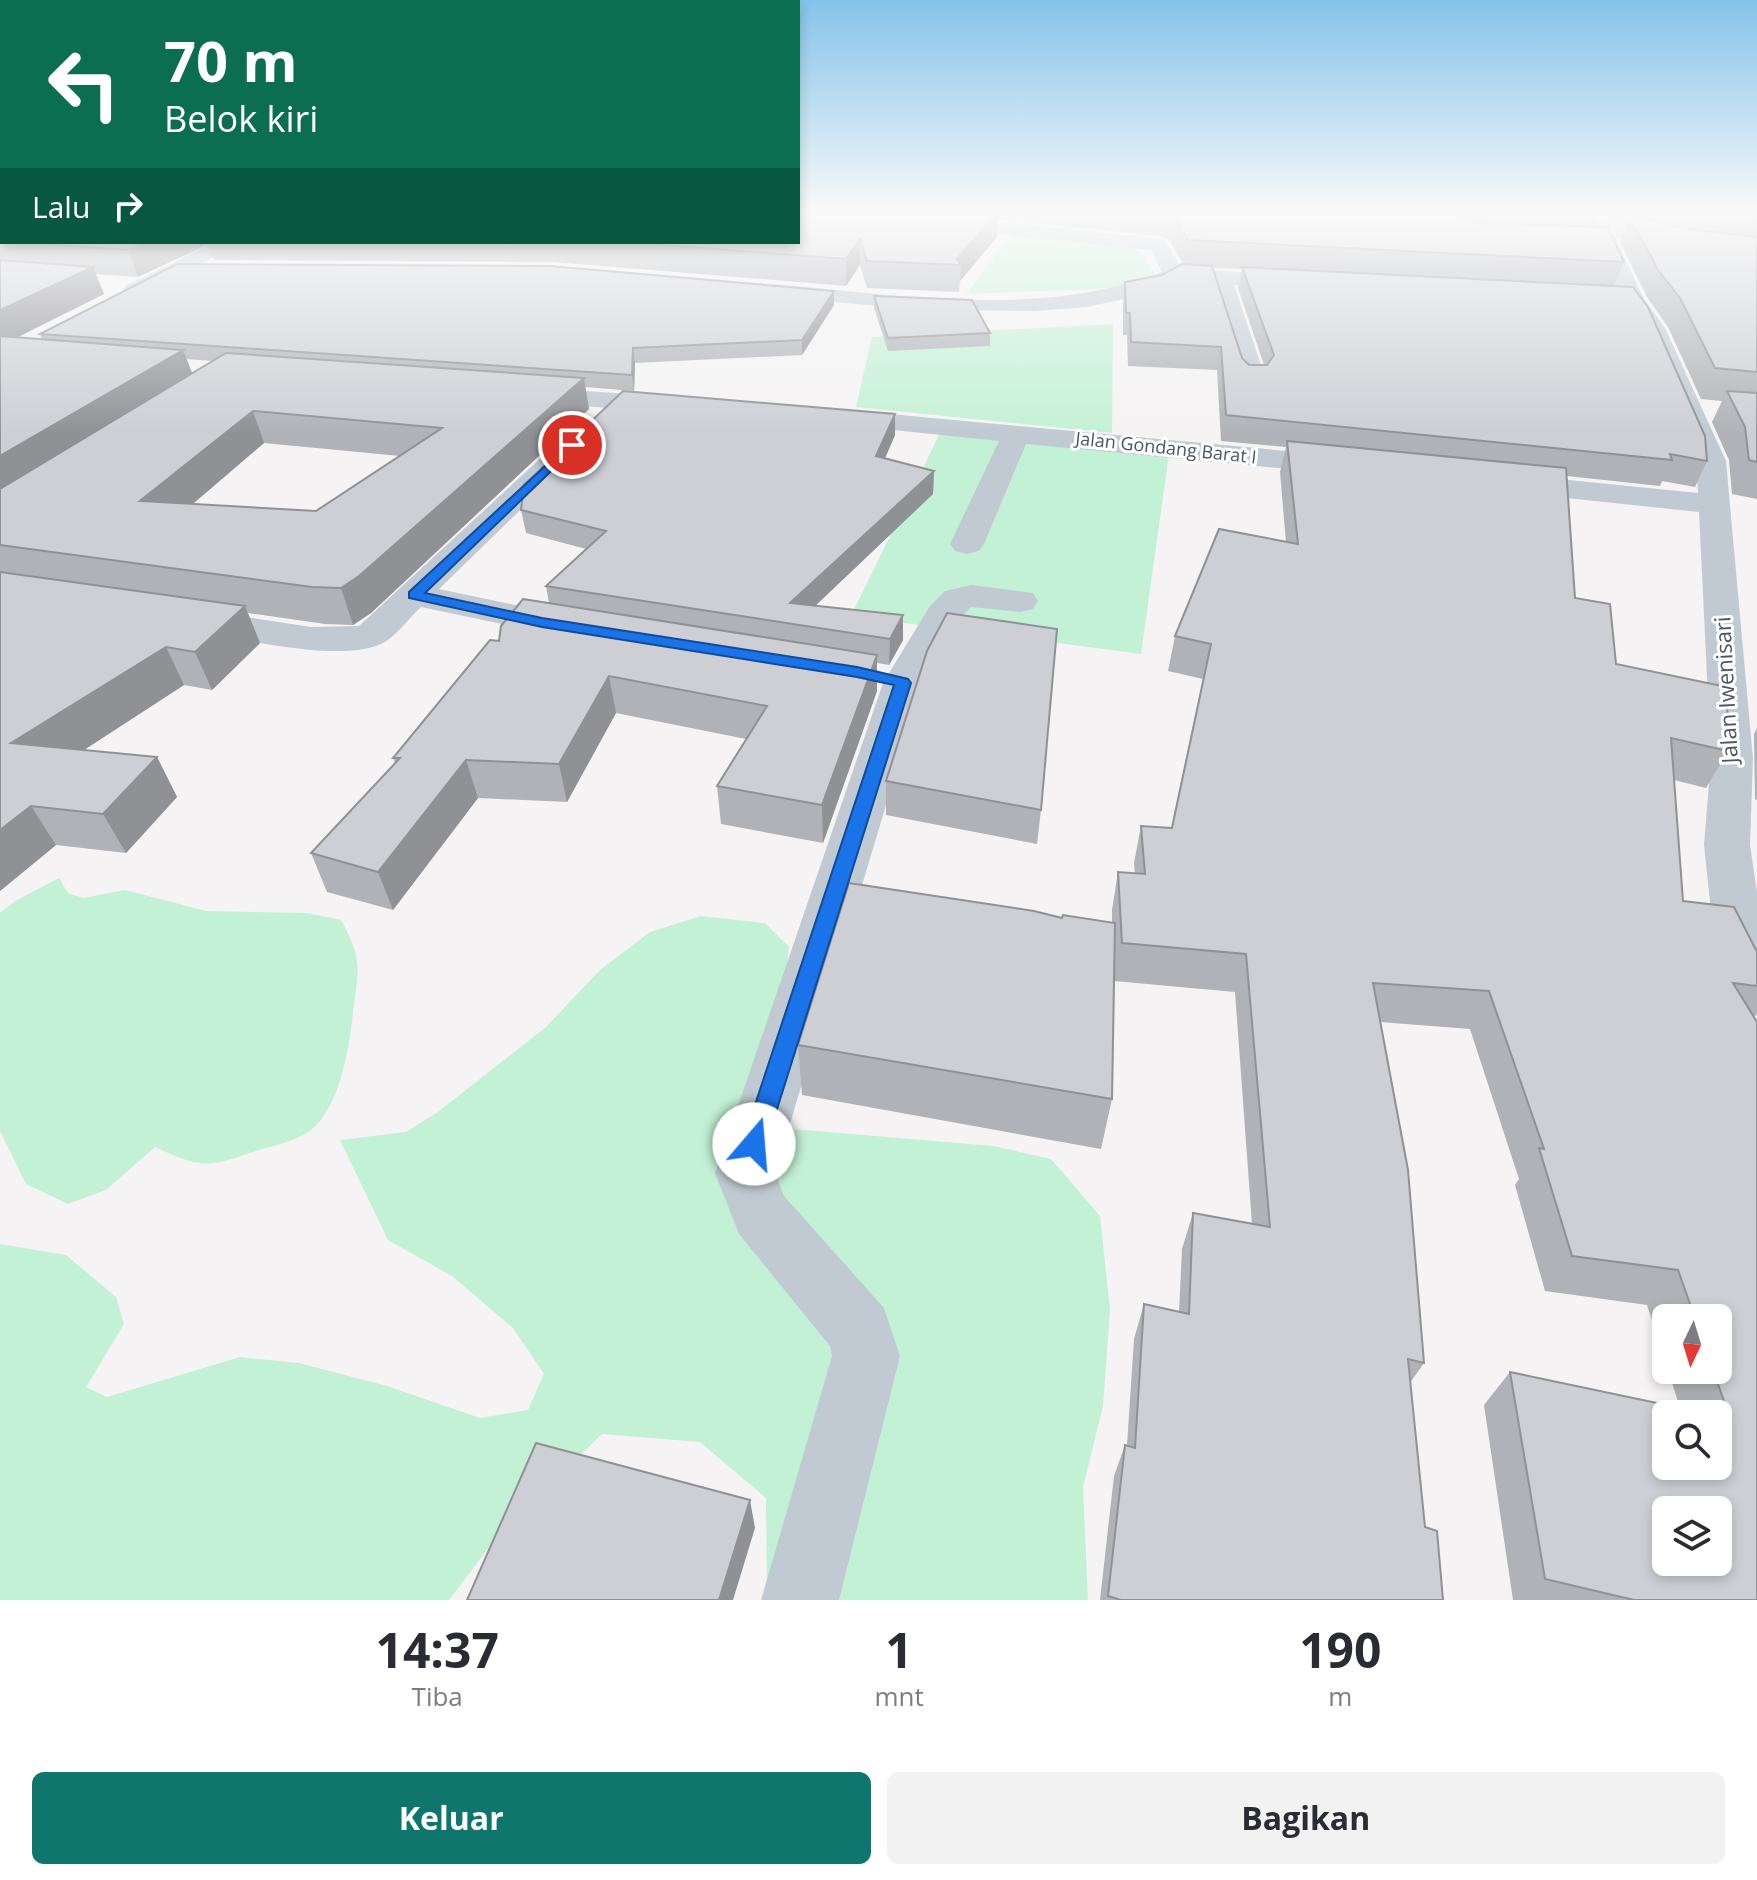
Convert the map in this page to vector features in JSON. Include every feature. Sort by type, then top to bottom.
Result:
[{"type":"street","points":[[112,293],[145,286]]},
{"type":"street","points":[[748,289],[958,303],[1079,303],[1154,286]]},
{"type":"street","points":[[1223,286],[1253,380]]},
{"type":"street","name":"Jalan Iwenisari","points":[[1625,286],[1704,411],[1711,461],[1732,759],[1727,845],[1738,930],[1757,969]]},
{"type":"street","points":[[1604,298],[1633,300]]},
{"type":"street","points":[[507,393],[706,408]]},
{"type":"street","points":[[155,614],[325,638],[357,639],[372,634],[617,402]]},
{"type":"street","name":"Jalan Gondang Barat I","points":[[811,415],[1373,469]]},
{"type":"street","points":[[967,544],[1016,434]]},
{"type":"street","points":[[1481,480],[1714,504]]},
{"type":"street","points":[[415,595],[512,631],[603,632]]},
{"type":"street","points":[[800,1600],[866,1356],[860,1331],[761,1214],[745,1173],[886,679],[958,598],[980,596],[1020,601]]},
{"type":"green space","points":[[972,286],[1124,286],[1098,289],[966,294]]},
{"type":"green space","points":[[1113,324],[1112,433],[856,407],[872,337]]},
{"type":"green space","points":[[941,431],[1169,454],[1141,654],[851,616]]},
{"type":"green space","points":[[59,878],[68,893],[83,898],[125,890],[206,911],[307,913],[341,920],[356,957],[356,986],[349,1044],[340,1080],[317,1125],[294,1139],[216,1163],[196,1163],[155,1147],[106,1190],[68,1204],[26,1184],[0,1131],[0,913],[15,901]]},
{"type":"green space","points":[[701,916],[765,923],[789,947],[769,1127],[993,1146],[1051,1159],[1100,1216],[1110,1309],[1103,1406],[1083,1487],[1088,1600],[767,1600],[766,1498],[700,1442],[602,1434],[497,1537],[449,1600],[0,1600],[0,1244],[66,1255],[116,1297],[124,1324],[86,1387],[107,1397],[240,1357],[299,1363],[387,1386],[480,1418],[528,1410],[544,1374],[513,1328],[452,1276],[388,1240],[340,1140],[406,1132],[438,1112],[546,1027],[600,970],[650,932]]},
{"type":"building","points":[[0,286],[53,286],[0,310]]},
{"type":"building","points":[[135,286],[773,286],[834,291],[802,340],[633,348],[632,375],[40,334]]},
{"type":"building","points":[[1125,286],[1218,286],[1242,358],[1249,365],[1267,365],[1274,355],[1249,286],[1633,287],[1648,307],[1705,436],[1707,461],[1670,454],[1672,460],[1226,415],[1221,347],[1131,342],[1130,313],[1126,313]]},
{"type":"building","points":[[1670,286],[1757,286],[1757,372],[1715,368],[1680,298]]},
{"type":"building","points":[[874,296],[972,300],[990,333],[888,338]]},
{"type":"building","points":[[0,336],[183,350],[0,456]]},
{"type":"building","points":[[226,353],[584,378],[359,576],[341,588],[312,587],[0,545],[0,489]],"holes":[[[253,411],[442,428],[316,511],[140,501]]]},
{"type":"building","points":[[623,391],[895,414],[876,456],[934,471],[790,603],[903,615],[890,639],[546,586],[606,531],[521,510],[524,485]]},
{"type":"building","points":[[1727,391],[1757,393],[1757,462],[1749,460],[1745,427]]},
{"type":"building","points":[[1287,441],[1566,468],[1575,598],[1610,604],[1616,664],[1727,687],[1728,751],[1671,738],[1683,901],[1734,907],[1757,952],[1757,986],[1733,983],[1757,1022],[1757,1600],[1634,1600],[1545,1579],[1510,1372],[1652,1402],[1652,1480],[1732,1480],[1732,1400],[1724,1400],[1718,1384],[1732,1384],[1732,1304],[1690,1304],[1678,1270],[1572,1256],[1539,1148],[1544,1149],[1489,991],[1373,983],[1408,1170],[1424,1363],[1408,1359],[1425,1527],[1437,1531],[1443,1600],[1121,1600],[1108,1596],[1125,1445],[1135,1448],[1144,1304],[1189,1314],[1193,1213],[1270,1227],[1246,954],[1122,943],[1118,872],[1145,874],[1141,826],[1172,828],[1211,644],[1175,636],[1219,529],[1298,544]]},
{"type":"building","points":[[0,572],[245,606],[195,652],[166,647],[11,743],[157,757],[103,814],[31,806],[0,830]]},
{"type":"building","points":[[523,599],[877,655],[822,805],[717,786],[767,706],[609,676],[559,764],[466,760],[378,872],[311,853],[400,758],[393,758],[490,640],[499,641],[501,626]]},
{"type":"building","points":[[947,613],[1057,629],[1041,810],[886,781],[927,651]]},
{"type":"building","points":[[849,883],[1062,918],[1063,915],[1115,923],[1112,1099],[798,1045]]},
{"type":"building","points":[[536,1443],[750,1500],[719,1600],[467,1600]]},
{"type":"route","points":[[572,445],[415,595],[542,623],[857,672],[903,683],[754,1144]]}]
